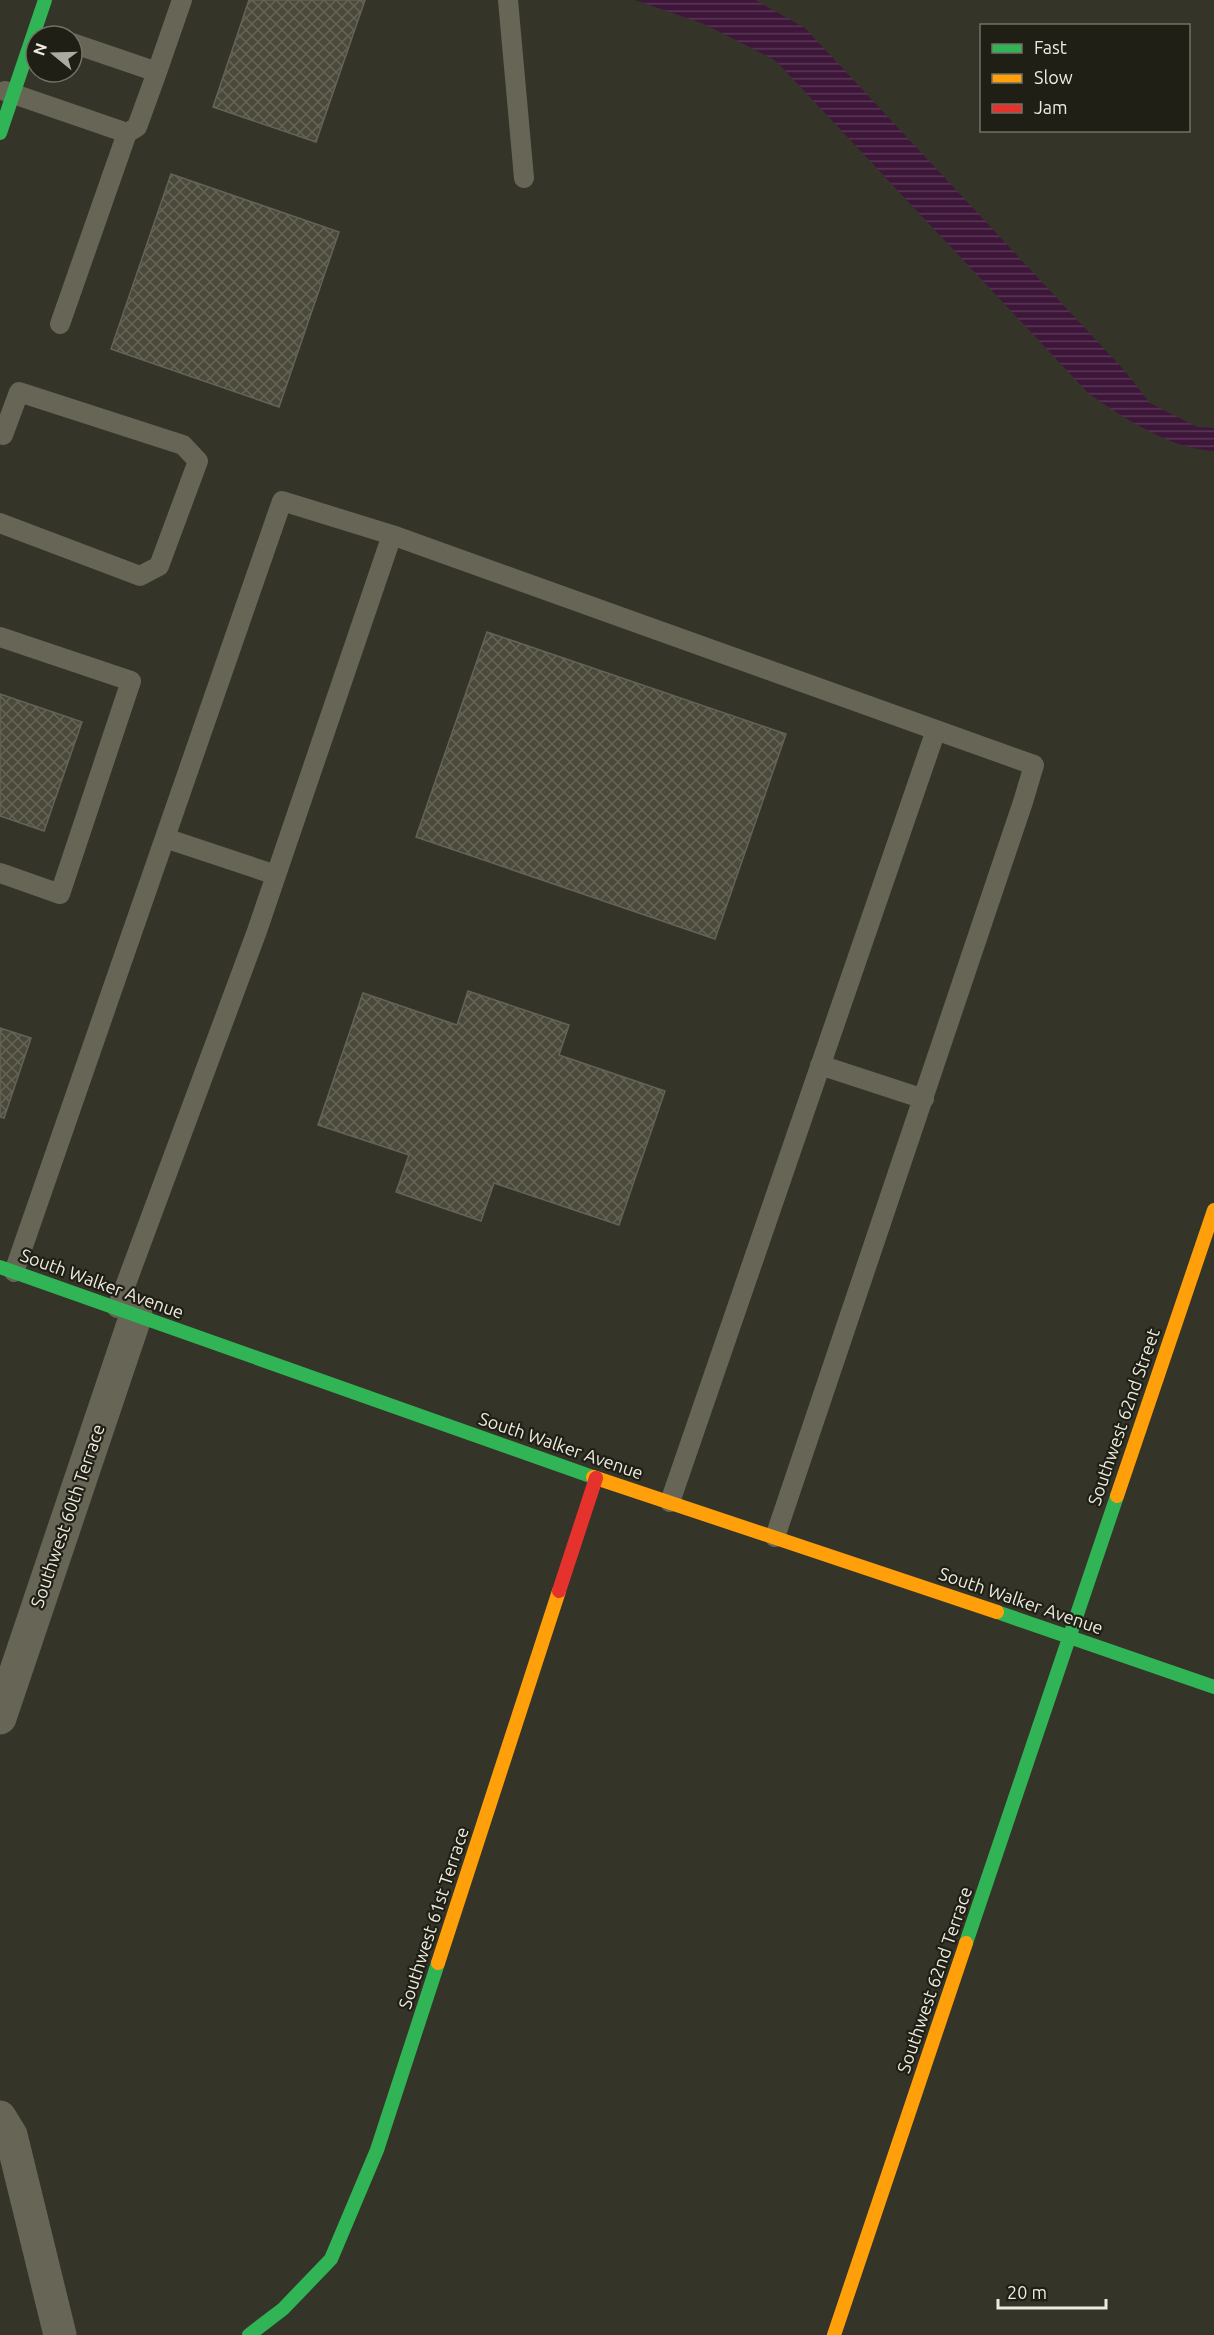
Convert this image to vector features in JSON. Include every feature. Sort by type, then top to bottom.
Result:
[{"type":"street","points":[[44,24],[45,0]]},
{"type":"street","points":[[0,133],[7,91],[24,64]]},
{"type":"street","name":"Southwest 62nd Street","points":[[1069,1636],[1214,1210]]},
{"type":"street","name":"South Walker Avenue","points":[[7,1269],[596,1478],[1069,1636],[1214,1687]]},
{"type":"street","name":"Southwest 60th Terrace","points":[[0,1718],[126,1312]]},
{"type":"street","name":"Southwest 61st Terrace","points":[[249,2335],[283,2309],[331,2259],[378,2150],[596,1478]]},
{"type":"street","name":"Southwest 62nd Terrace","points":[[834,2335],[1069,1636]]},
{"type":"street","points":[[0,2116],[11,2135],[60,2335]]},
{"type":"lane","points":[[60,324],[127,133],[137,128],[182,0]]},
{"type":"lane","points":[[508,0],[524,178]]},
{"type":"lane","points":[[84,47],[157,72]]},
{"type":"lane","points":[[7,91],[127,133]]},
{"type":"lane","points":[[0,523],[140,576],[159,566],[198,461],[183,445],[20,392],[1,438]]},
{"type":"lane","points":[[7,1269],[165,838],[282,501],[392,535],[1034,765],[924,1099],[775,1537]]},
{"type":"lane","points":[[126,1312],[392,535]]},
{"type":"lane","points":[[0,637],[131,681],[60,894],[0,873]]},
{"type":"lane","points":[[670,1502],[936,730]]},
{"type":"lane","points":[[165,838],[276,875]]},
{"type":"lane","points":[[820,1065],[924,1099]]},
{"type":"shaded area","points":[[635,0],[755,0],[805,28],[1124,370],[1150,403],[1197,427],[1214,428],[1214,451],[1181,445],[1148,431],[1089,394],[775,60],[704,24]]},
{"type":"building","points":[[249,0],[365,0],[316,142],[213,107]]},
{"type":"building","points":[[171,174],[339,232],[279,407],[111,349]]},
{"type":"building","points":[[487,632],[786,734],[715,939],[416,837]]},
{"type":"building","points":[[0,694],[82,722],[44,831],[0,816]]},
{"type":"building","points":[[468,991],[569,1025],[559,1055],[665,1091],[619,1225],[494,1183],[481,1221],[396,1192],[409,1155],[318,1125],[363,993],[457,1025]]},
{"type":"building","points":[[0,1028],[31,1038],[4,1118],[0,1117]]},
{"type":"traffic: fast","points":[[0,133],[45,0]]},
{"type":"traffic: fast","points":[[0,1267],[593,1477]]},
{"type":"traffic: fast","points":[[966,1943],[1117,1496]]},
{"type":"traffic: fast","points":[[997,1612],[1214,1687]]},
{"type":"traffic: fast","points":[[249,2335],[283,2309],[331,2259],[377,2150],[438,1963]]},
{"type":"traffic: slow","points":[[1117,1496],[1214,1210]]},
{"type":"traffic: slow","points":[[593,1477],[997,1612]]},
{"type":"traffic: slow","points":[[438,1963],[559,1591]]},
{"type":"traffic: slow","points":[[834,2335],[966,1943]]},
{"type":"traffic: jam","points":[[559,1591],[596,1478]]}]
